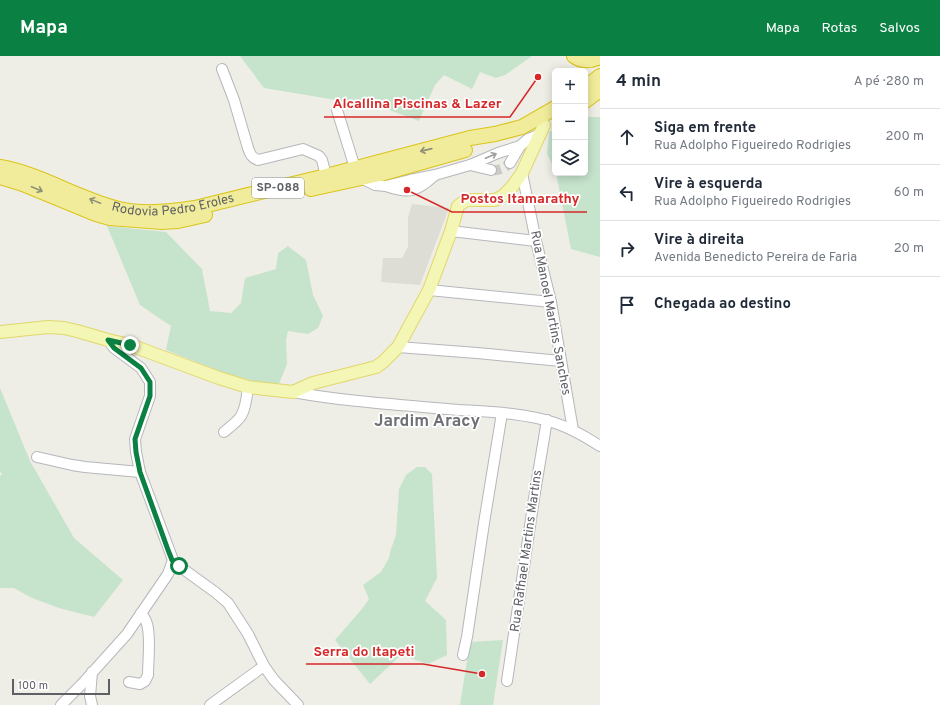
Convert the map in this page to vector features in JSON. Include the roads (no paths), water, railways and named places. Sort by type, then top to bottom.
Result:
[{"type":"highway","points":[[574,56],[581,60],[589,61],[600,57]]},
{"type":"highway","points":[[588,86],[600,76]]},
{"type":"highway","points":[[588,98],[600,90]]},
{"type":"highway","name":"Rodovia Pedro Eroles","points":[[398,163],[445,145],[522,127],[552,110]]},
{"type":"highway","name":"Rodovia Pedro Eroles","points":[[0,177],[23,184],[96,214],[110,218],[162,222],[178,221],[398,163],[500,141],[546,126]]},
{"type":"highway","name":"Rodovia Pedro Eroles","points":[[0,167],[30,175],[101,204],[120,210],[141,212],[161,212],[196,208],[326,176],[358,173]]},
{"type":"main road","points":[[0,332],[48,326],[64,328],[130,345],[219,378],[248,386],[293,392],[313,383],[376,367],[398,347],[429,290],[451,231],[458,206],[466,200],[495,200],[503,196],[512,187],[522,173],[546,126]]},
{"type":"street","points":[[222,69],[234,100],[251,155],[258,160],[303,149],[319,156],[322,160],[326,176]]},
{"type":"street","points":[[337,110],[351,145],[358,173],[375,185],[386,186],[400,191],[411,191],[423,186],[435,175],[470,165],[498,153],[520,146]]},
{"type":"street","points":[[510,163],[520,146],[546,126]]},
{"type":"street","points":[[470,165],[491,170]]},
{"type":"street","name":"Rua Manoel Martins Sanches","points":[[522,173],[536,241],[551,302],[573,430]]},
{"type":"street","points":[[451,231],[536,241]]},
{"type":"street","points":[[429,290],[551,302]]},
{"type":"street","points":[[108,340],[114,348],[141,368],[150,382],[150,396],[135,439],[136,452],[140,472],[172,560],[228,603],[248,634],[264,666],[280,688],[298,705]]},
{"type":"street","points":[[398,347],[561,361]]},
{"type":"street","points":[[224,432],[242,415],[248,386]]},
{"type":"street","points":[[293,392],[342,399],[522,415],[559,424],[599,443]]},
{"type":"street","points":[[463,655],[502,413]]},
{"type":"street","name":"Rua Rafhael Martins Martins","points":[[507,681],[547,420]]},
{"type":"street","points":[[37,457],[85,467],[140,472]]},
{"type":"street","points":[[61,705],[72,695],[126,634],[168,574],[172,560]]},
{"type":"street","points":[[129,682],[140,684],[145,681],[148,675],[148,625],[146,619],[141,613]]},
{"type":"street","points":[[210,705],[264,666]]},
{"type":"street","points":[[92,672],[90,696],[92,705]]},
{"type":"tunnel","points":[[491,170],[502,169],[510,163]]},
{"type":"place","name":"Alcallina Piscinas & Lazer","points":[[538,77]]},
{"type":"place","name":"Postos Itamarathy","points":[[407,190]]},
{"type":"place","name":"Serra do Itapeti","points":[[482,674]]},
{"type":"district","name":"Jardim Aracy","points":[[427,422]]}]
